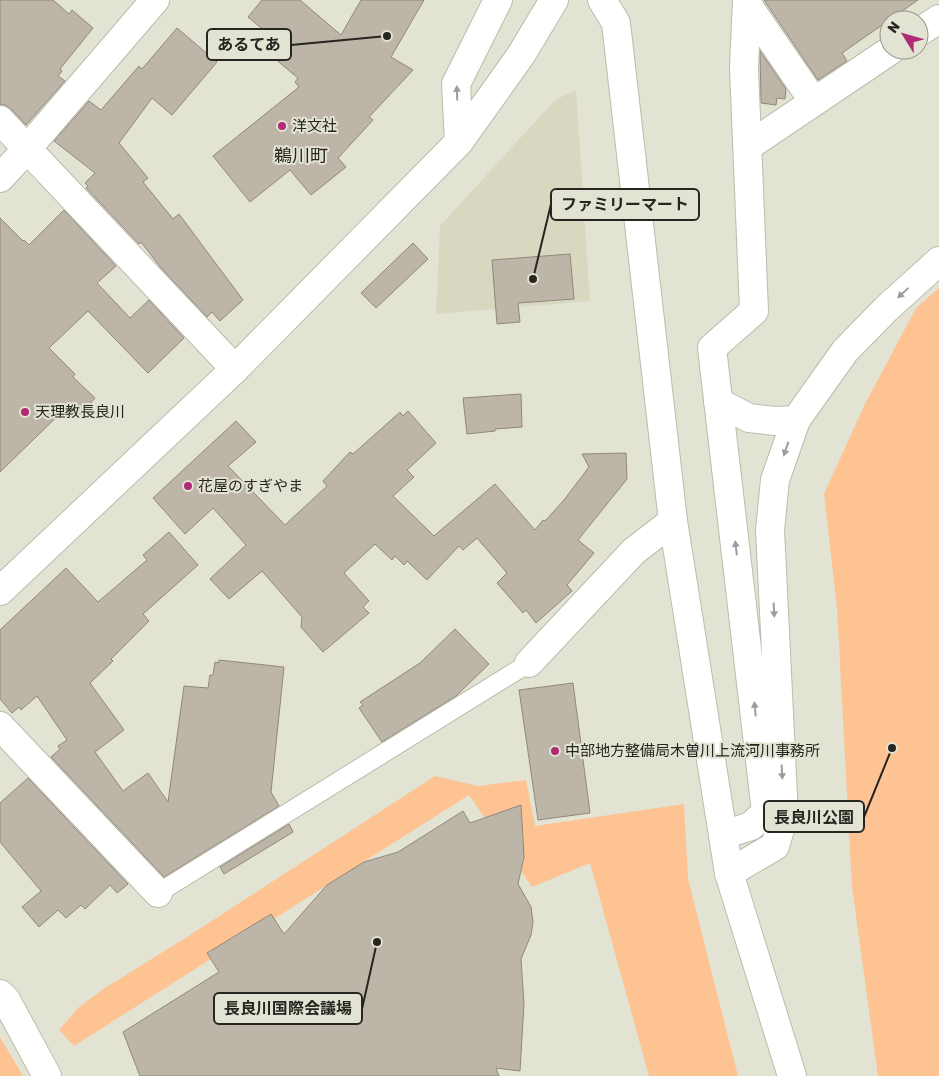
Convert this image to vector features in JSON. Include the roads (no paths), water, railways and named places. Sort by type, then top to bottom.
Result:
[{"type":"street","points":[[0,178],[155,0]]},
{"type":"street","points":[[459,142],[456,84],[498,0]]},
{"type":"street","points":[[0,591],[235,368],[459,142],[521,55],[554,0]]},
{"type":"street","points":[[602,0],[616,24],[673,521],[729,873],[792,1076]]},
{"type":"street","points":[[723,835],[751,826],[766,812],[712,348],[754,311],[744,68],[747,2]]},
{"type":"street","points":[[747,2],[814,102]]},
{"type":"street","points":[[747,147],[879,58]]},
{"type":"street","points":[[0,120],[235,368]]},
{"type":"street","points":[[729,873],[775,846],[784,816],[770,530],[775,480],[796,420],[845,351],[886,308],[939,261]]},
{"type":"street","points":[[718,402],[749,418],[775,421],[796,420]]},
{"type":"street","points":[[529,664],[634,551],[673,521]]},
{"type":"street","points":[[0,726],[158,893]]},
{"type":"street","points":[[2,999],[47,1076]]},
{"type":"lane","points":[[158,893],[529,664]]},
{"type":"place","name":"あるてあ","points":[[387,36]]},
{"type":"place","name":"洋文社","points":[[282,126]]},
{"type":"place","name":"ファミリーマート","points":[[533,279]]},
{"type":"place","name":"天理教長良川","points":[[25,412]]},
{"type":"place","name":"花屋のすぎやま","points":[[188,486]]},
{"type":"place","name":"長良川公園","points":[[892,748]]},
{"type":"place","name":"中部地方整備局木曽川上流河川事務所","points":[[555,751]]},
{"type":"place","name":"長良川国際会議場","points":[[377,942]]},
{"type":"district","name":"鵜川町","points":[[301,156]]}]
